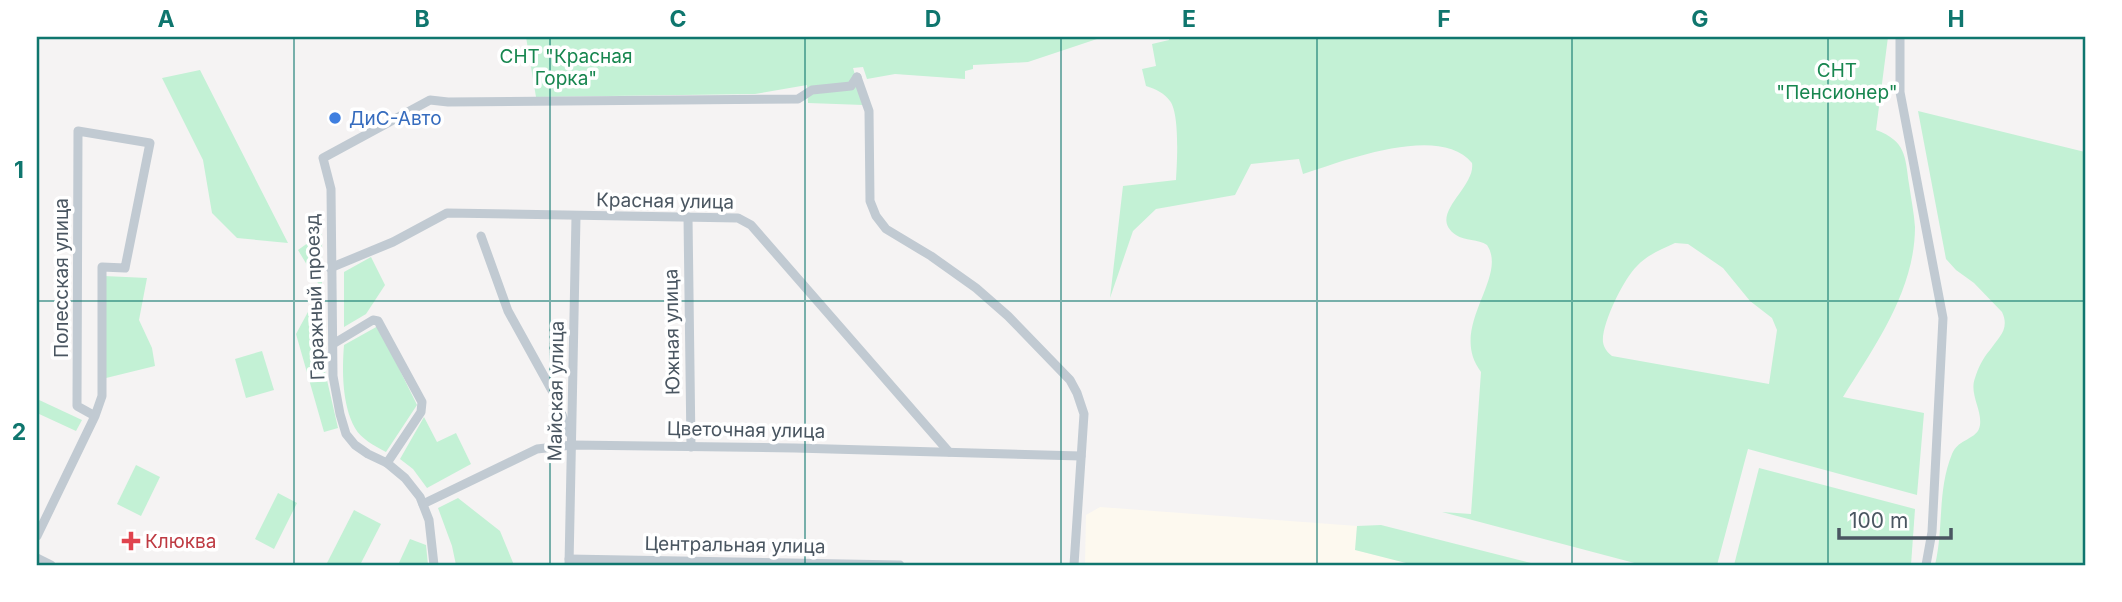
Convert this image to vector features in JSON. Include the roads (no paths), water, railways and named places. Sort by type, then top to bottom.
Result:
[{"type":"street","points":[[1900,37],[1900,92],[1943,318],[1932,532],[1926,565]]},
{"type":"street","name":"Гаражный проезд","points":[[434,565],[429,520],[414,488],[346,434],[340,414],[333,376],[331,189],[323,158],[430,100],[798,99],[813,90],[851,86],[857,77],[869,111],[870,201],[876,216],[886,229],[976,288],[1008,316],[1069,380],[1084,414],[1081,457]]},
{"type":"street","name":"Полесская улица","points":[[78,131],[150,143],[125,268],[102,267],[102,396],[95,416],[77,406],[78,131]]},
{"type":"street","name":"Красная улица","points":[[330,268],[393,242],[447,213],[738,218],[751,225],[949,452]]},
{"type":"street","name":"Майская улица","points":[[569,562],[576,217]]},
{"type":"street","name":"Южная улица","points":[[688,218],[691,447]]},
{"type":"street","points":[[481,236],[508,311],[555,396],[565,417],[572,445]]},
{"type":"street","points":[[333,344],[373,320],[378,321],[422,402],[421,412],[387,464]]},
{"type":"street","points":[[37,536],[95,416]]},
{"type":"street","name":"Цветочная улица","points":[[423,504],[537,449],[572,445],[1081,457]]},
{"type":"street","points":[[1074,565],[1081,457]]},
{"type":"street","points":[[37,558],[51,565]]},
{"type":"street","name":"Центральная улица","points":[[569,562],[900,565]]},
{"type":"place","name":"ДиС-Авто","points":[[335,118]]},
{"type":"place","name":"Клюква","points":[[131,541]]},
{"type":"park label","name":"СНТ \"Красная Горка\"","points":[[566,67]]},
{"type":"park label","name":"СНТ \"Пенсионер\"","points":[[1837,81]]}]
